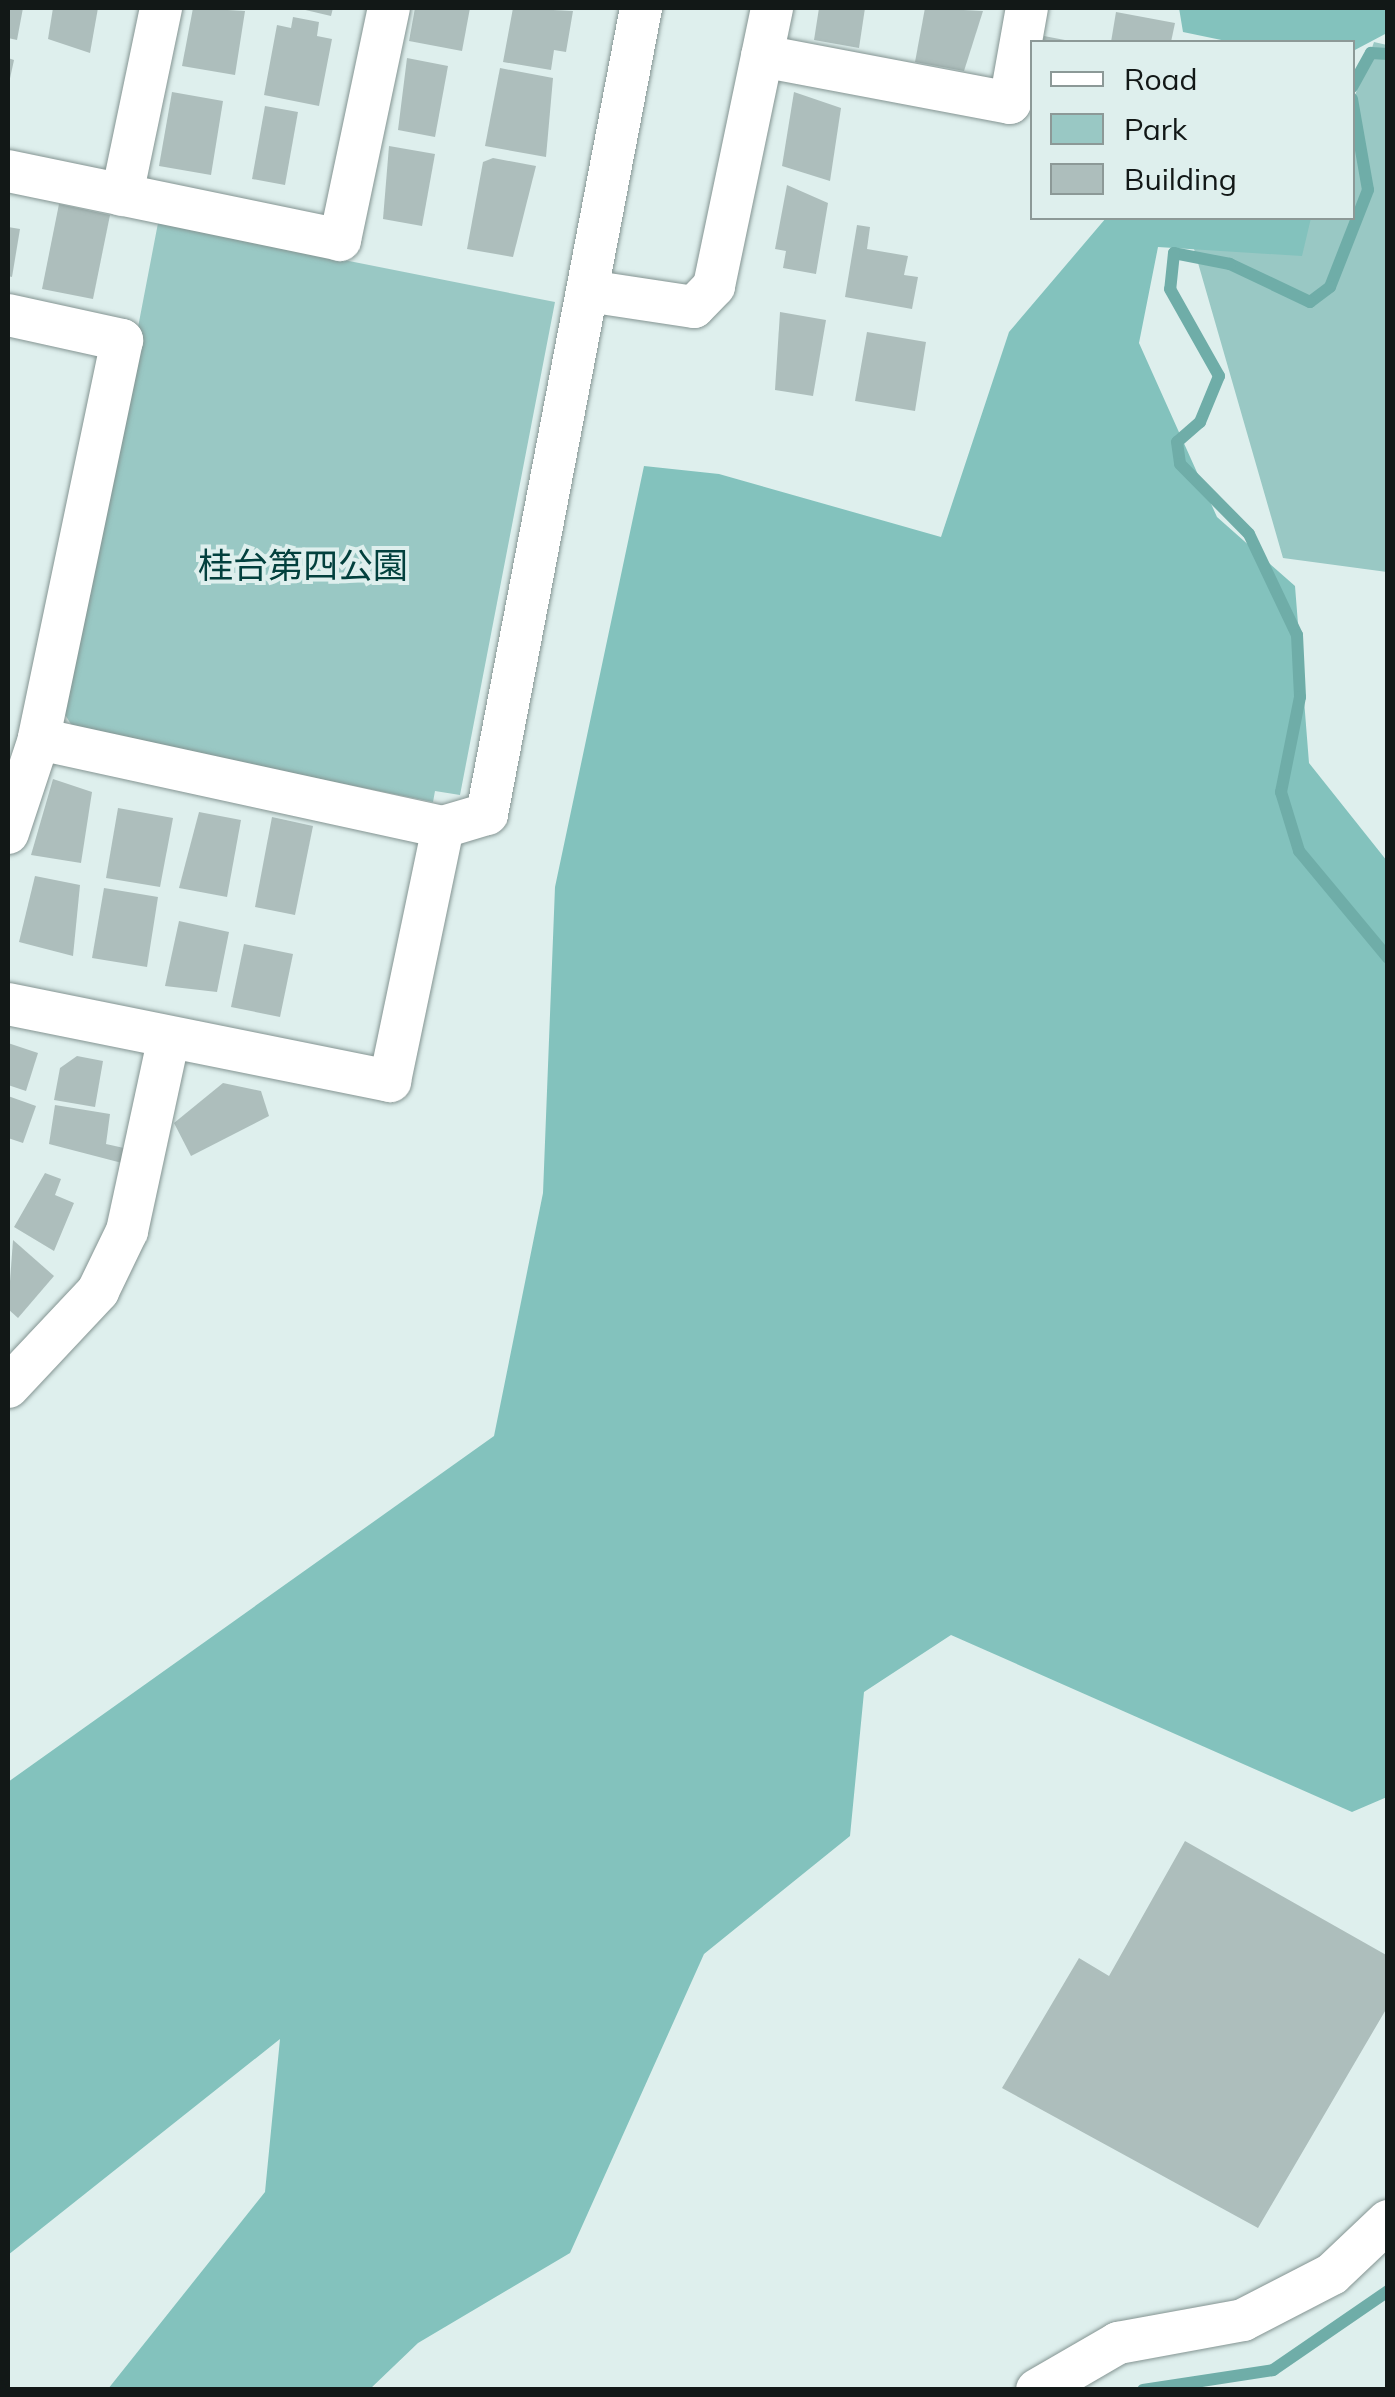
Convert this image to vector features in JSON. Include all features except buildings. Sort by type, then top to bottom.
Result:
[{"type":"street","points":[[122,195],[161,8]]},
{"type":"street","points":[[8,171],[340,240],[389,8]]},
{"type":"street","points":[[39,739],[443,828],[487,814],[641,8]]},
{"type":"street","points":[[588,291],[694,307],[714,286],[772,8]]},
{"type":"street","points":[[762,56],[1010,104],[1027,8]]},
{"type":"street","points":[[8,315],[122,340],[39,739],[8,833]]},
{"type":"street","points":[[8,1004],[390,1082],[443,828]]},
{"type":"street","points":[[8,1387],[98,1291],[127,1232],[170,1037]]},
{"type":"street","points":[[1037,2390],[1118,2343],[1244,2320],[1332,2274],[1388,2221]]},
{"type":"green space","points":[[1374,42],[1387,45],[1387,572],[1283,558],[1194,249],[1301,241],[1309,220],[1355,220],[1355,95]]},
{"type":"green space","name":"桂台第四公園","points":[[158,223],[555,302],[460,795],[435,791],[433,802],[74,729],[64,713]]},
{"type":"shaded area","points":[[1179,8],[1387,8],[1387,33],[1355,50],[1355,40],[1221,40],[1183,32]]},
{"type":"shaded area","points":[[1104,220],[1311,220],[1302,256],[1158,247],[1139,343],[1217,517],[1295,586],[1309,763],[1387,861],[1387,1797],[1352,1812],[951,1635],[864,1692],[850,1836],[704,1954],[570,2253],[418,2343],[370,2389],[108,2389],[265,2192],[280,2039],[8,2255],[8,1782],[494,1436],[543,1193],[555,887],[644,466],[719,474],[941,537],[1009,332]]},
{"type":"waterway","points":[[1355,82],[1371,53],[1388,54]]},
{"type":"waterway","points":[[1355,116],[1368,190],[1330,287],[1310,302],[1230,264],[1174,253],[1170,289],[1219,376],[1200,422],[1177,442],[1180,464],[1249,534],[1297,635],[1300,697],[1281,792],[1299,851],[1388,958]]},
{"type":"waterway","points":[[1143,2390],[1273,2370],[1388,2291]]}]
